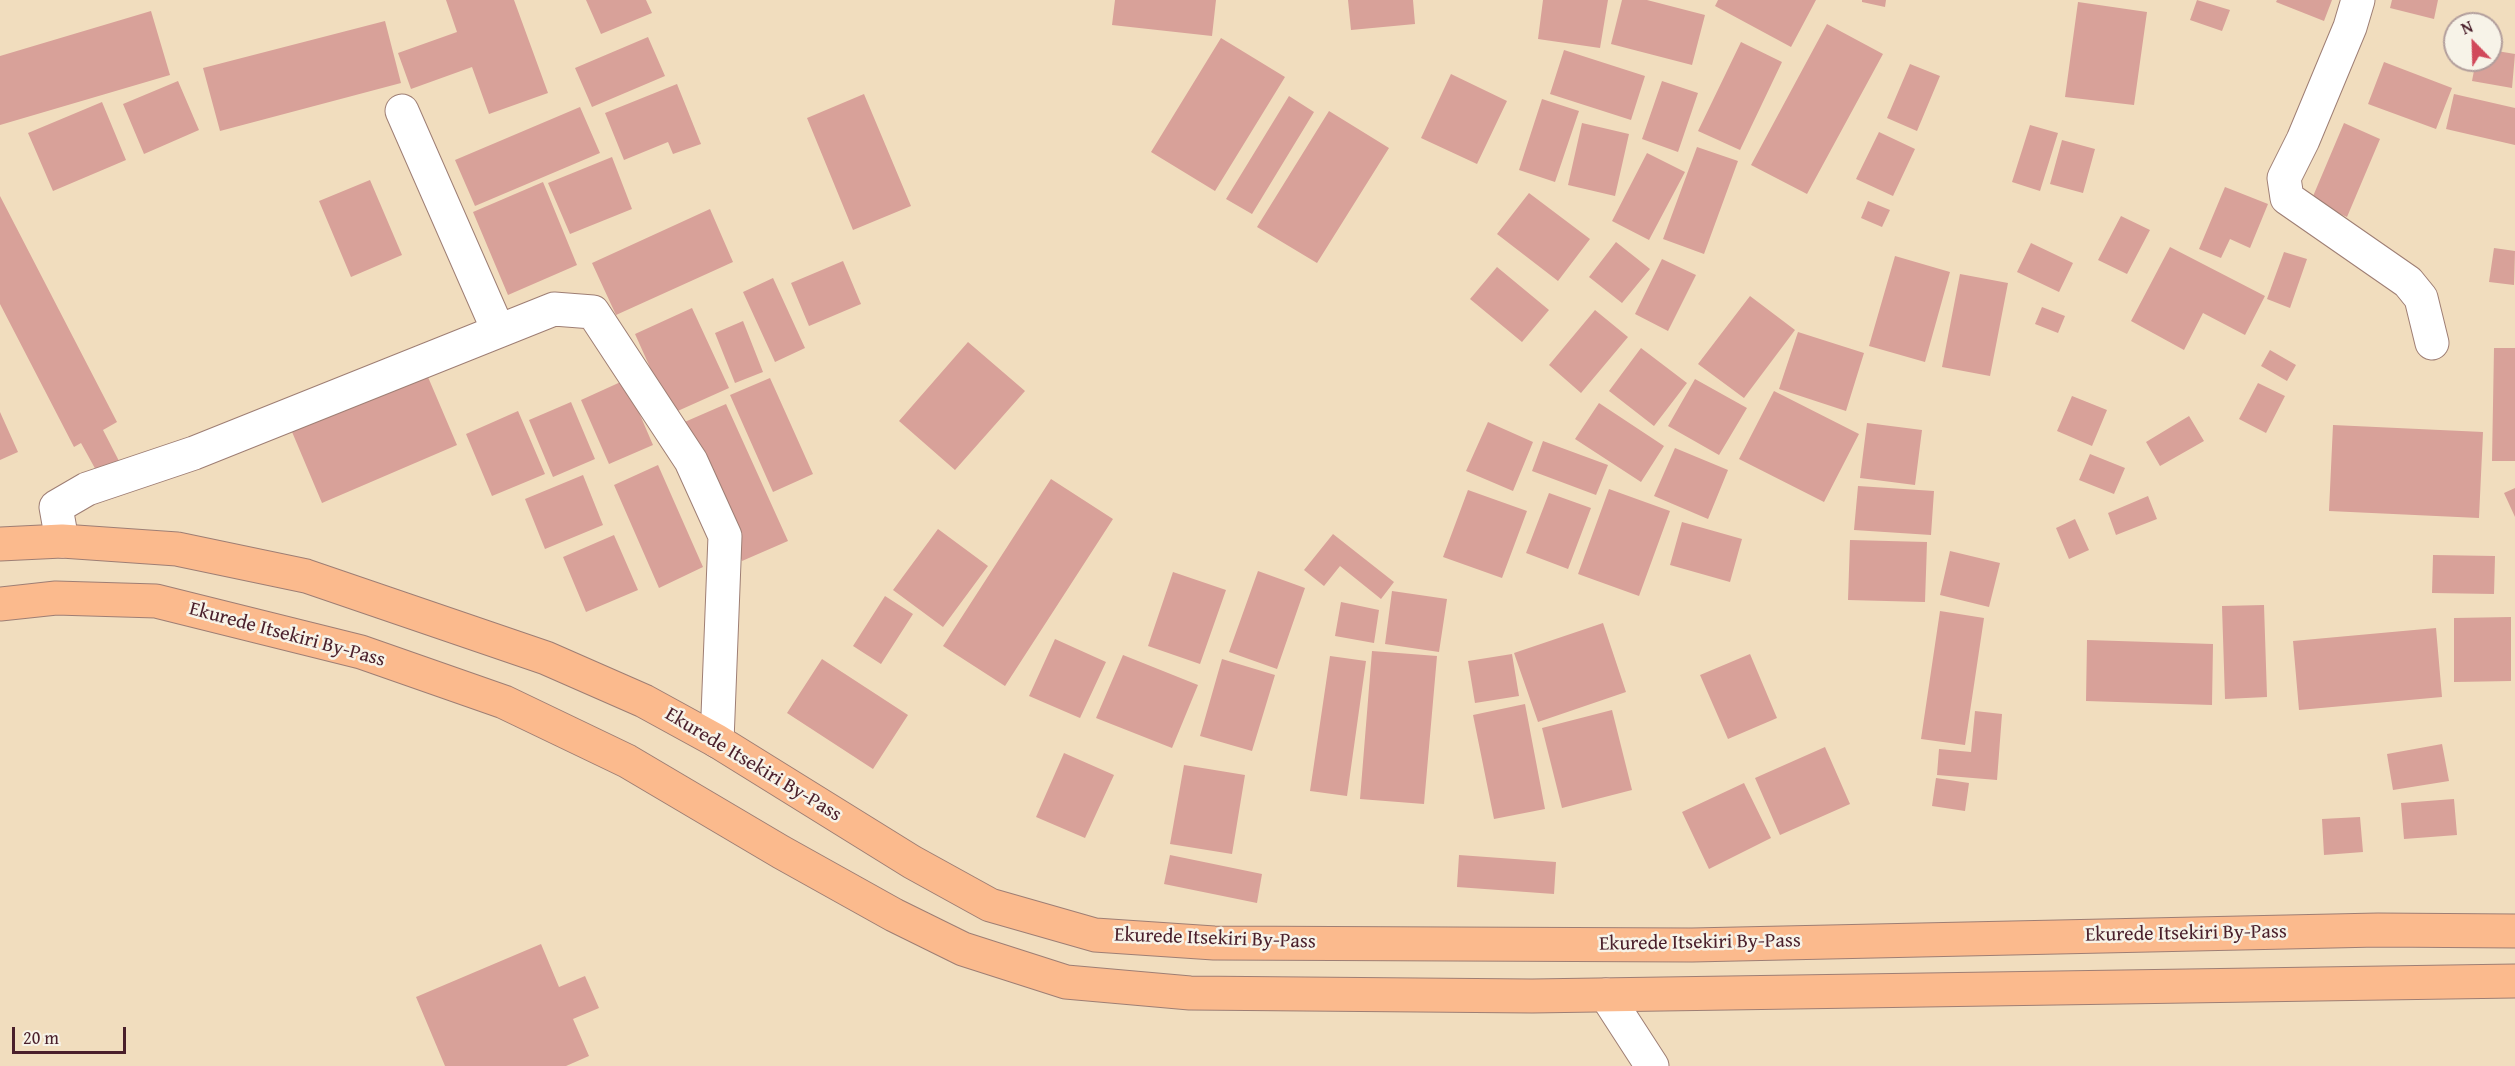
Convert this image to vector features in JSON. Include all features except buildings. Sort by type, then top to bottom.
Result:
[{"type":"main road","name":"Ekurede Itsekiri By-Pass","points":[[0,544],[62,541],[177,549],[306,576],[546,658],[644,701],[717,741],[912,862],[990,905],[1095,935],[1214,943],[1692,945],[2367,930],[2515,931]]},
{"type":"main road","name":"Ekurede Itsekiri By-Pass","points":[[0,604],[56,598],[156,601],[361,652],[504,702],[627,761],[781,852],[894,915],[963,949],[1066,982],[1190,993],[1606,995],[2515,981]]},
{"type":"street","points":[[2358,0],[2350,27],[2284,178],[2287,198],[2408,282],[2421,298],[2432,343]]},
{"type":"street","points":[[402,111],[498,330]]},
{"type":"street","points":[[62,541],[56,507],[87,489],[194,453],[554,309],[593,312],[691,461],[725,536],[717,741]]},
{"type":"street","points":[[1606,995],[1652,1066]]}]
